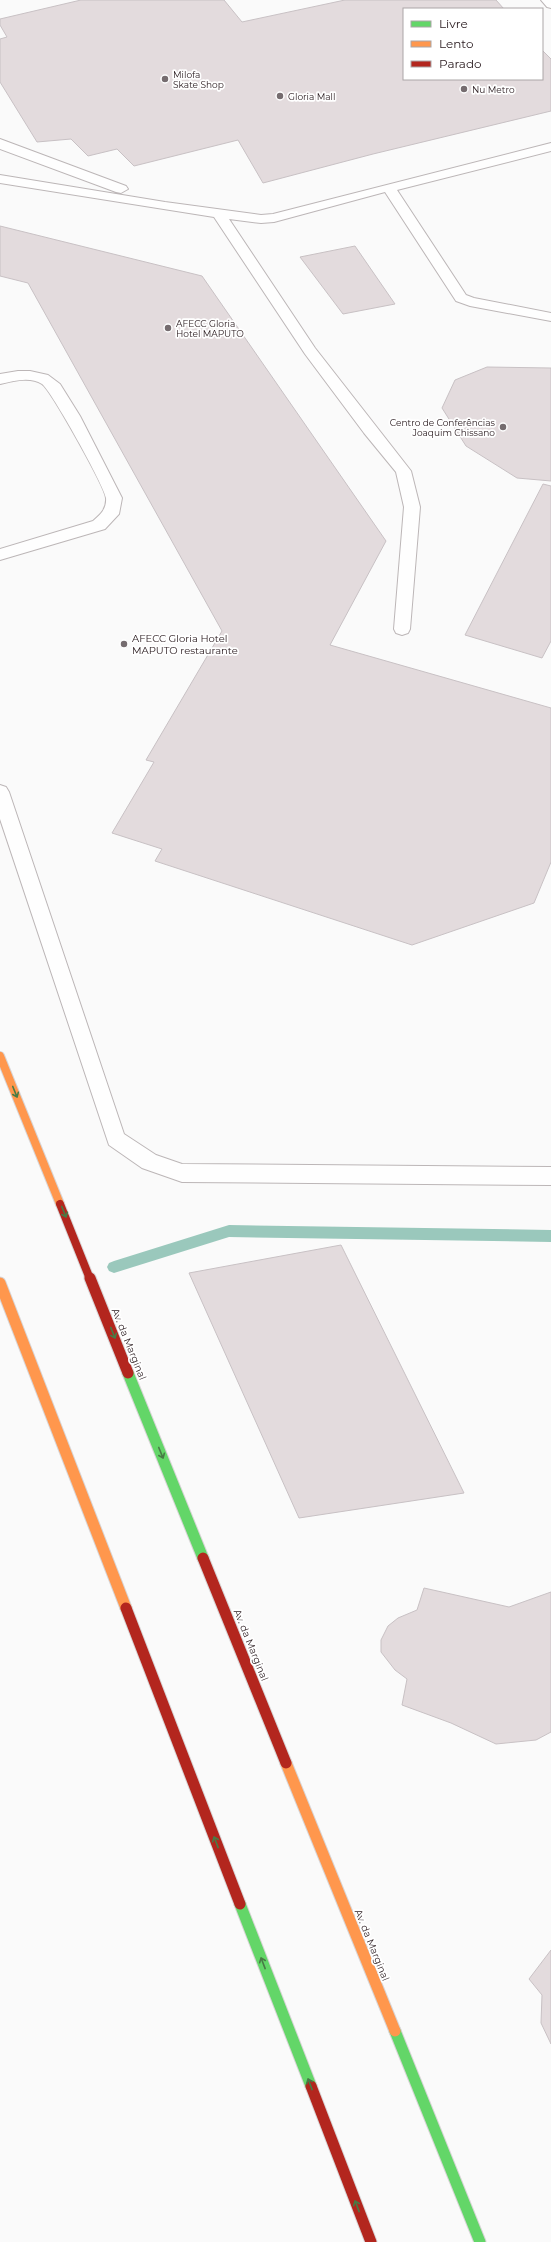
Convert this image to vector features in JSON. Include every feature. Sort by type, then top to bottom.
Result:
[{"type":"main road","name":"Av. da Marginal","points":[[0,1056],[480,2242]]},
{"type":"main road","points":[[0,1283],[371,2242]]},
{"type":"lane","points":[[547,0],[551,4]]},
{"type":"lane","points":[[0,143],[3,146],[16,151],[165,206]]},
{"type":"lane","points":[[0,179],[165,206],[261,219],[274,218],[323,204],[551,147]]},
{"type":"lane","points":[[0,151],[16,151]]},
{"type":"lane","points":[[389,188],[461,298],[470,302],[551,317]]},
{"type":"lane","points":[[218,212],[314,357],[369,430],[403,471],[412,507],[402,629]]},
{"type":"lane","points":[[0,379],[22,375],[37,376],[56,387],[114,498],[111,514],[99,525],[0,555]]},
{"type":"lane","points":[[0,792],[116,1139],[149,1162],[182,1172],[551,1176]]},
{"type":"building","name":"Gloria Mall","points":[[81,0],[224,0],[242,22],[345,0],[496,0],[503,8],[403,8],[403,80],[543,80],[543,51],[551,59],[551,111],[373,154],[263,183],[238,140],[134,166],[117,149],[88,156],[71,139],[37,142],[0,82],[0,39],[7,37],[0,25],[0,19]]},
{"type":"building","points":[[0,226],[202,276],[386,541],[330,645],[551,708],[551,862],[534,903],[412,945],[155,861],[162,849],[112,833],[154,762],[146,760],[222,631],[28,283],[0,276]]},
{"type":"building","points":[[355,246],[395,304],[343,314],[300,257]]},
{"type":"building","name":"Centro de Conferências Joaquim Chissano","points":[[487,367],[551,368],[551,481],[517,478],[466,446],[442,408],[455,380]]},
{"type":"building","points":[[543,484],[551,486],[551,641],[542,658],[465,635]]},
{"type":"building","points":[[341,1245],[464,1493],[299,1518],[189,1273]]},
{"type":"building","points":[[424,1588],[509,1607],[551,1592],[551,1732],[536,1740],[496,1744],[451,1723],[402,1705],[407,1679],[395,1670],[381,1652],[381,1640],[388,1626],[398,1618],[417,1610]]},
{"type":"building","points":[[551,1950],[551,2044],[541,2023],[542,1995],[529,1979]]},
{"type":"waterway","points":[[114,1267],[229,1231],[551,1236]]},
{"type":"traffic: fast","points":[[128,1373],[203,1558]]},
{"type":"traffic: fast","points":[[240,1904],[311,2086]]},
{"type":"traffic: fast","points":[[395,2031],[480,2242]]},
{"type":"traffic: slow","points":[[0,1056],[60,1204]]},
{"type":"traffic: slow","points":[[0,1283],[126,1608]]},
{"type":"traffic: slow","points":[[286,1763],[395,2031]]},
{"type":"traffic: jam","points":[[60,1204],[128,1373]]},
{"type":"traffic: jam","points":[[203,1558],[286,1763]]},
{"type":"traffic: jam","points":[[126,1608],[240,1904]]},
{"type":"traffic: jam","points":[[311,2086],[371,2242]]},
{"type":"place","name":"Milofa Skate Shop","points":[[165,79]]},
{"type":"place","name":"Nu Metro","points":[[464,89]]},
{"type":"place","name":"Gloria Mall","points":[[280,96]]},
{"type":"place","name":"AFECC Gloria Hotel MAPUTO","points":[[168,328]]},
{"type":"place","name":"Centro de Conferências Joaquim Chissano","points":[[503,427]]},
{"type":"place","name":"AFECC Gloria Hotel MAPUTO restaurante","points":[[124,644]]}]
